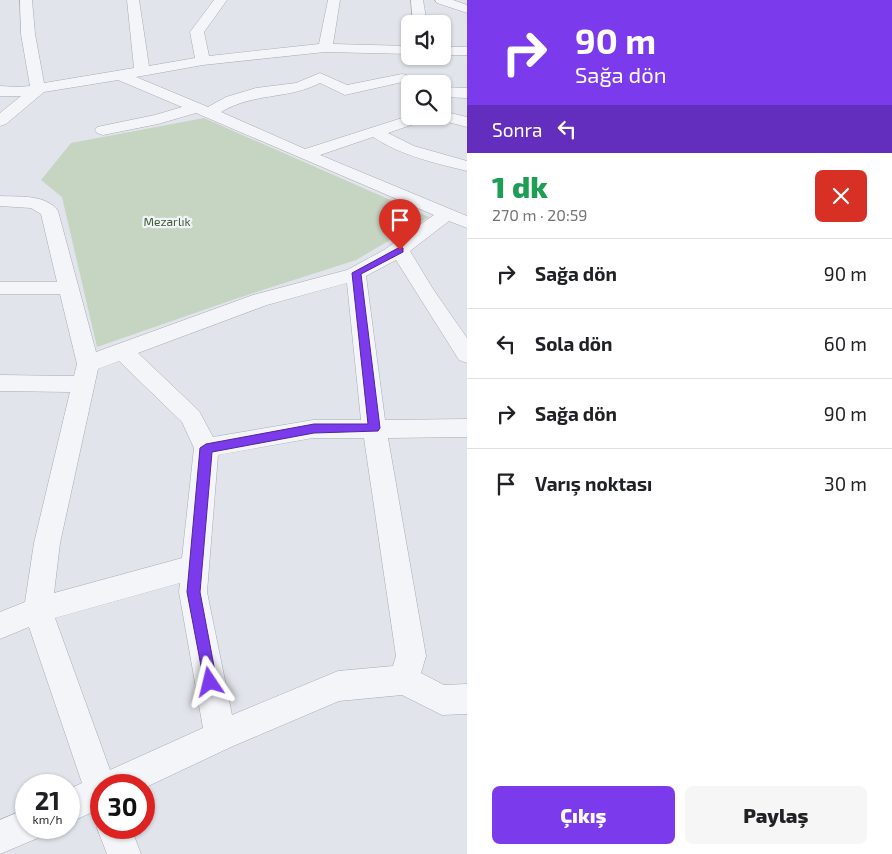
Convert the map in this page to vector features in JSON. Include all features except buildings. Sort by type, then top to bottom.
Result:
[{"type":"street","points":[[26,0],[25,19],[38,90]]},
{"type":"street","points":[[133,0],[142,71]]},
{"type":"street","points":[[203,61],[197,32],[221,0]]},
{"type":"street","points":[[325,48],[334,0]]},
{"type":"street","points":[[417,0],[419,15]]},
{"type":"street","points":[[441,0],[467,9]]},
{"type":"street","points":[[0,91],[38,90],[203,61],[325,48],[382,52],[401,51]]},
{"type":"street","points":[[451,51],[467,51]]},
{"type":"street","points":[[350,63],[382,52]]},
{"type":"street","points":[[382,52],[401,77]]},
{"type":"street","points":[[103,130],[204,109],[256,93],[300,87],[335,70]]},
{"type":"street","points":[[118,75],[204,109],[467,222]]},
{"type":"street","points":[[320,76],[345,90],[401,84]]},
{"type":"street","points":[[0,121],[38,90]]},
{"type":"street","points":[[451,92],[467,93]]},
{"type":"street","points":[[451,118],[467,122]]},
{"type":"street","points":[[306,154],[401,122]]},
{"type":"street","points":[[376,132],[390,142],[421,154],[467,166]]},
{"type":"street","points":[[0,201],[35,203],[49,211],[69,288],[85,374],[47,543],[38,610],[95,774]]},
{"type":"street","points":[[0,383],[85,374],[122,351],[203,319],[277,294],[333,283],[400,250],[447,214]]},
{"type":"street","points":[[400,250],[460,334],[467,355]]},
{"type":"street","points":[[356,273],[374,428],[410,656],[404,680]]},
{"type":"street","points":[[0,288],[69,288]]},
{"type":"street","points":[[122,351],[191,417],[206,448],[194,592],[220,736]]},
{"type":"street","points":[[206,448],[314,428],[467,428]]},
{"type":"street","points":[[0,626],[38,610],[195,567]]},
{"type":"street","points":[[138,774],[220,736],[338,686],[404,680],[442,700],[467,699]]},
{"type":"street","points":[[0,838],[15,831]]},
{"type":"street","points":[[118,839],[124,854]]},
{"type":"green space","name":"Mezarlık","points":[[204,118],[429,217],[356,260],[238,298],[97,347],[62,197],[41,180],[71,143]]},
{"type":"route","points":[[210,682],[194,592],[206,448],[314,428],[374,428],[356,273],[400,250]]}]
